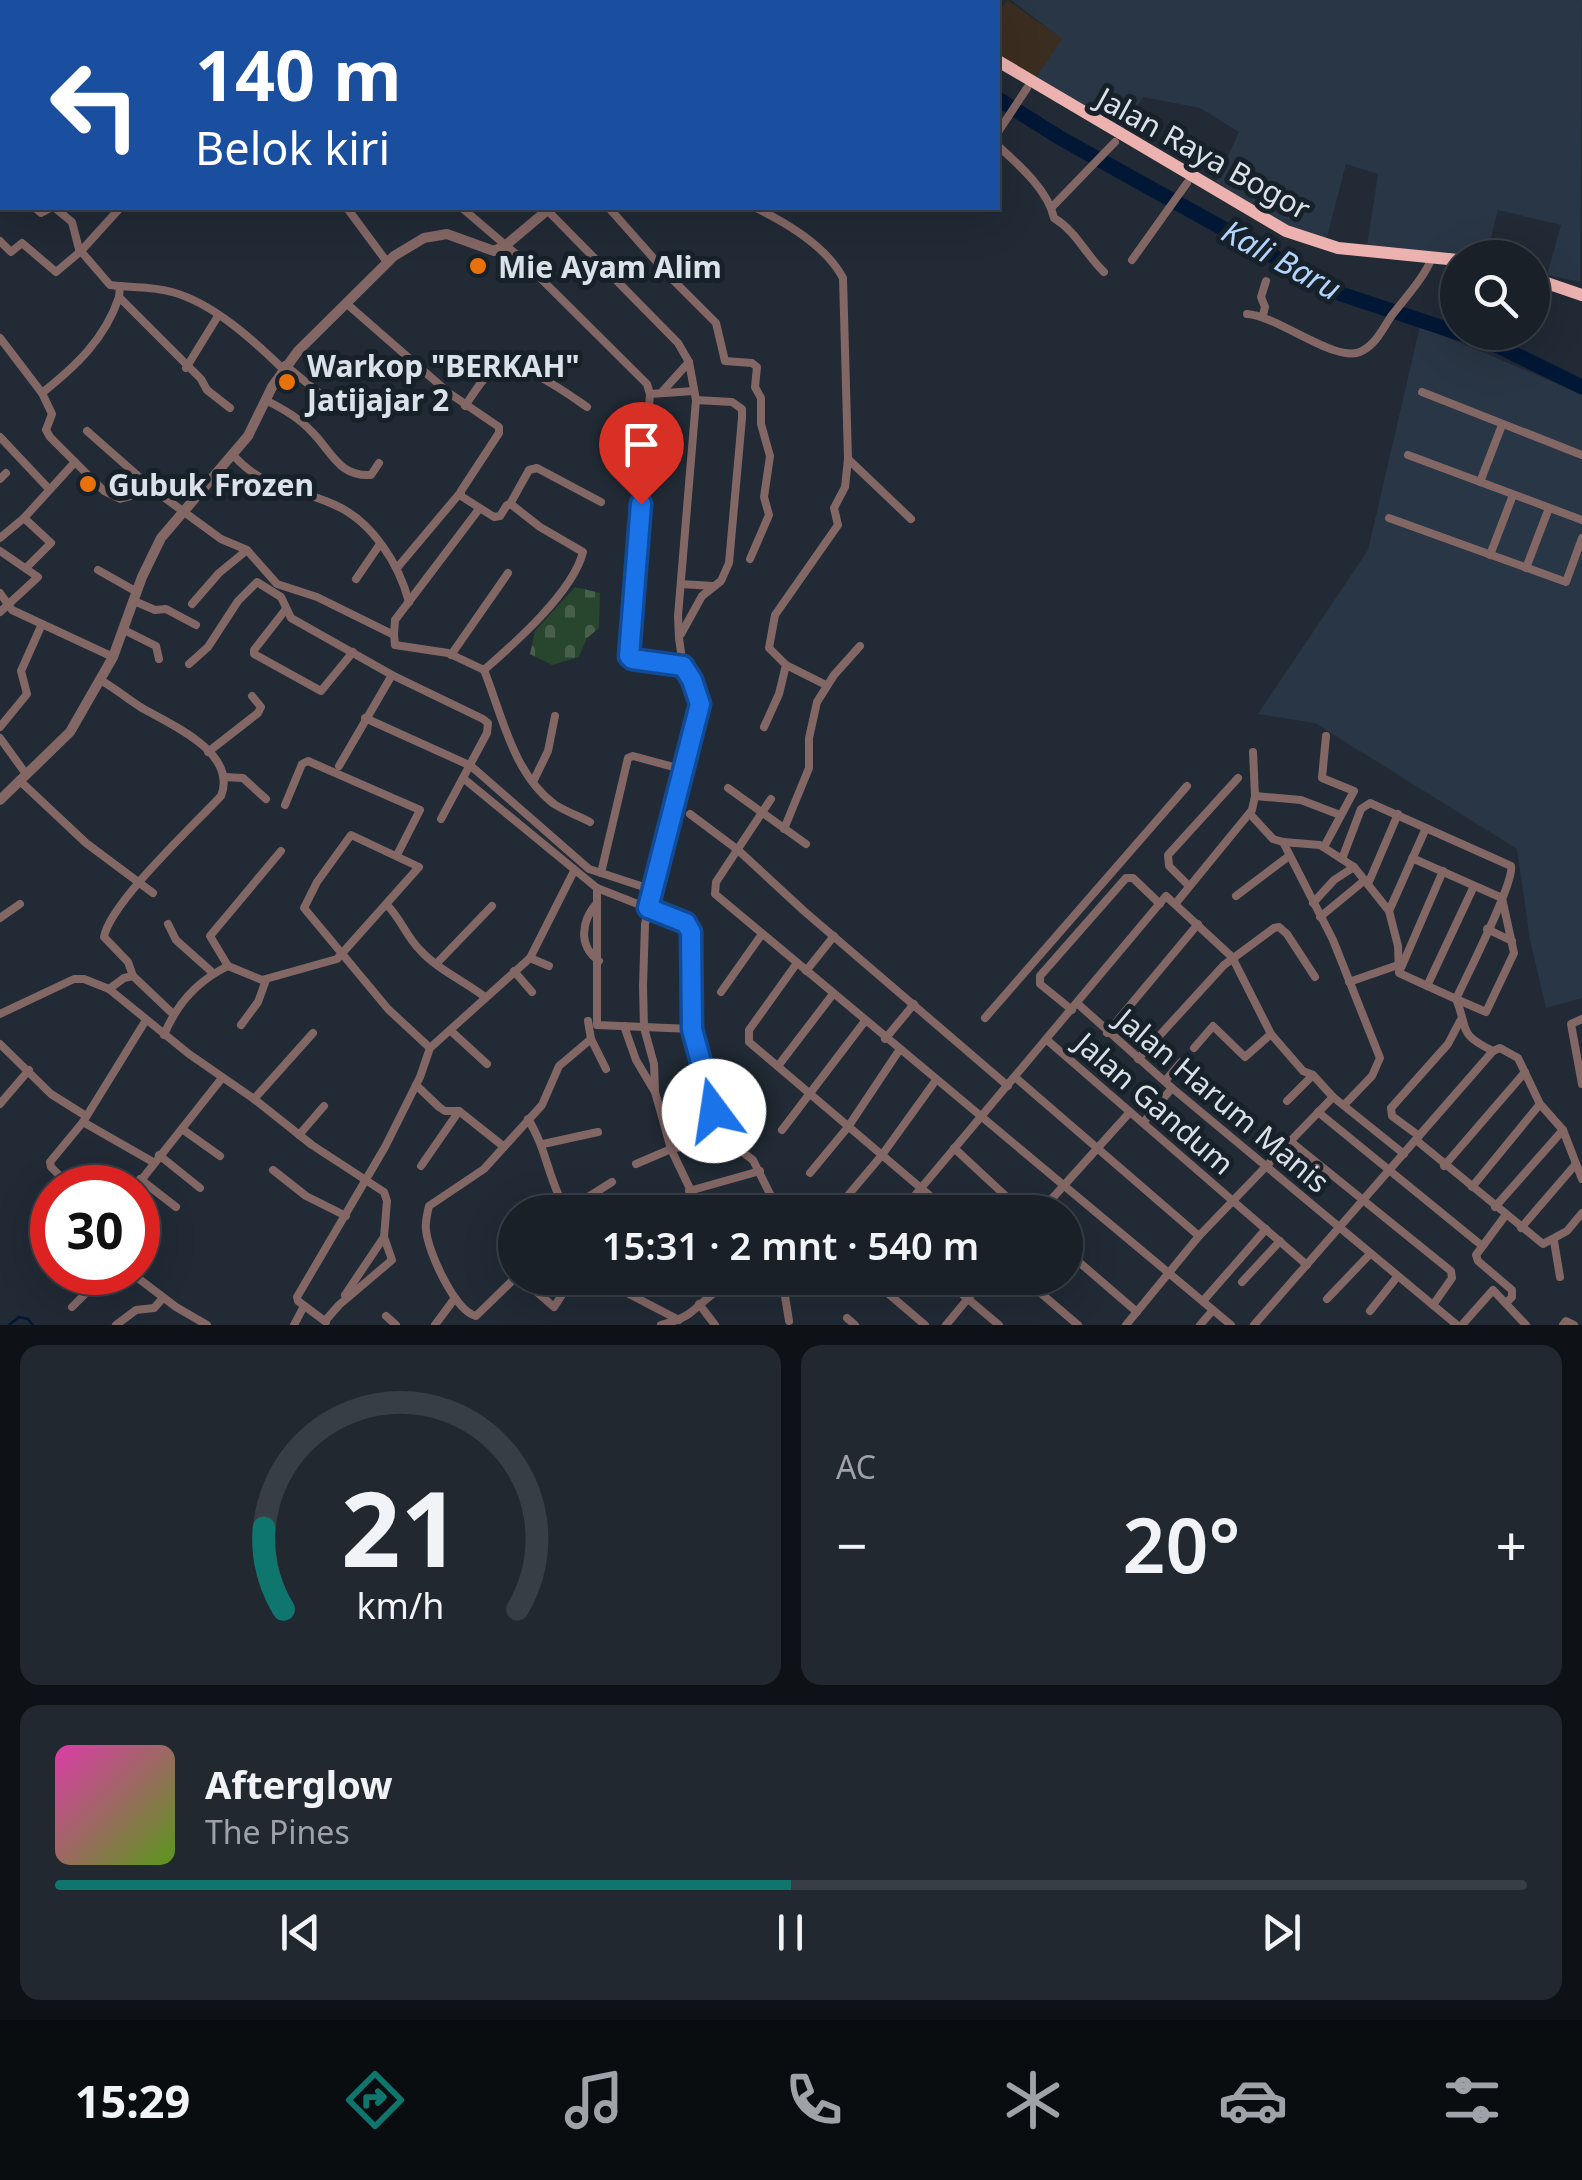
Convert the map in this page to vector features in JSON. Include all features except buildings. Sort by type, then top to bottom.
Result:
[{"type":"highway","name":"Jalan Raya Bogor","points":[[1000,62],[1112,132],[1286,231],[1338,248],[1440,264]]},
{"type":"highway","name":"Jalan Raya Bogor","points":[[1000,72],[1024,93],[1183,189],[1297,244],[1356,258],[1440,261]]},
{"type":"highway","points":[[1550,278],[1582,294]]},
{"type":"highway","points":[[1550,281],[1582,286]]},
{"type":"street","points":[[1000,129],[1024,93]]},
{"type":"street","points":[[1053,206],[1112,146]]},
{"type":"street","points":[[1000,148],[1053,206],[1054,218],[1072,229],[1090,259],[1104,272]]},
{"type":"street","points":[[1132,260],[1183,189]]},
{"type":"street","points":[[55,210],[75,226],[81,251],[110,285],[176,292],[218,316],[330,402]]},
{"type":"street","points":[[0,240],[11,252],[22,242],[54,272],[81,251],[118,210]]},
{"type":"street","points":[[349,210],[387,262]]},
{"type":"street","points":[[464,210],[637,372],[650,394],[629,656],[683,666]]},
{"type":"street","points":[[0,800],[60,744],[102,680],[156,547],[248,436],[284,367],[387,262],[408,247],[438,234],[494,250],[506,245],[548,210]]},
{"type":"street","points":[[550,210],[678,343],[688,362],[695,396],[679,638],[683,666],[700,704],[644,936],[644,1028],[671,1149],[692,1195]]},
{"type":"street","points":[[612,210],[716,324],[724,361],[752,363],[757,367],[761,424],[770,456],[764,497],[770,516],[750,559]]},
{"type":"street","points":[[759,210],[800,234],[844,278],[848,459],[845,487],[834,508],[836,530],[816,552],[772,623],[770,650],[786,665],[826,686]]},
{"type":"street","points":[[1248,314],[1263,315],[1347,354],[1368,347],[1430,261]]},
{"type":"street","points":[[1263,315],[1266,307],[1261,296],[1266,281]]},
{"type":"street","points":[[42,393],[83,359],[113,317],[120,286]]},
{"type":"street","points":[[118,296],[230,408]]},
{"type":"street","points":[[347,304],[465,406],[500,430],[460,493],[397,568]]},
{"type":"street","points":[[186,368],[218,316]]},
{"type":"street","points":[[0,338],[42,393],[52,414],[46,430],[75,462],[114,498],[154,490]]},
{"type":"street","points":[[662,392],[688,362]]},
{"type":"street","points":[[465,406],[492,370],[505,365],[542,378],[587,407]]},
{"type":"street","points":[[650,394],[662,392],[732,402],[742,409],[731,554],[724,576],[702,596],[679,638]]},
{"type":"street","points":[[1422,392],[1582,455]]},
{"type":"street","points":[[265,400],[305,425],[322,442],[332,460],[346,470],[371,475],[379,463]]},
{"type":"street","points":[[1480,482],[1502,424]]},
{"type":"street","points":[[86,432],[154,490],[185,509],[194,521],[247,550],[277,584],[317,597],[394,636]]},
{"type":"street","points":[[0,437],[49,489]]},
{"type":"street","points":[[232,454],[262,481],[348,512],[380,544],[397,568],[409,602]]},
{"type":"street","points":[[1408,455],[1582,520]]},
{"type":"street","points":[[848,459],[911,519]]},
{"type":"street","points":[[0,538],[24,518],[75,462]]},
{"type":"street","points":[[460,493],[479,509],[497,517],[510,504],[532,468],[601,502]]},
{"type":"street","points":[[1490,555],[1513,494]]},
{"type":"street","points":[[484,670],[522,637],[583,556],[579,548],[540,527],[510,504]]},
{"type":"street","points":[[1526,568],[1549,508]]},
{"type":"street","points":[[479,509],[395,620],[395,645],[452,654],[484,670],[514,750],[532,782],[556,806],[590,822]]},
{"type":"street","points":[[24,518],[52,542],[26,568]]},
{"type":"street","points":[[1389,518],[1566,582],[1582,538]]},
{"type":"street","points":[[356,579],[380,544]]},
{"type":"street","points":[[192,604],[219,572],[247,550]]},
{"type":"street","points":[[0,551],[36,572],[38,578],[3,608]]},
{"type":"street","points":[[98,570],[155,610],[166,608],[196,625]]},
{"type":"street","points":[[452,654],[508,573]]},
{"type":"street","points":[[190,664],[208,647],[253,584],[276,592],[291,618],[488,723],[442,819]]},
{"type":"street","points":[[682,584],[713,586]]},
{"type":"street","points":[[0,594],[3,608]]},
{"type":"street","points":[[3,608],[113,657]]},
{"type":"street","points":[[286,608],[254,654],[321,691],[353,652]]},
{"type":"street","points":[[0,727],[28,694],[21,671],[42,624]]},
{"type":"street","points":[[124,630],[156,646],[159,658]]},
{"type":"street","points":[[784,829],[809,768],[812,716],[826,686],[860,646]]},
{"type":"street","points":[[764,726],[786,665]]},
{"type":"street","points":[[339,766],[392,675]]},
{"type":"street","points":[[102,680],[193,738],[208,752],[224,777],[221,796],[114,913],[104,936],[128,962],[133,976],[173,1014]]},
{"type":"street","points":[[208,752],[258,714],[261,706],[252,696]]},
{"type":"street","points":[[532,782],[548,751],[555,716]]},
{"type":"street","points":[[365,718],[470,766],[582,865],[653,890]]},
{"type":"street","points":[[1326,736],[1322,778],[1354,791]]},
{"type":"street","points":[[0,738],[23,777],[86,843],[154,892]]},
{"type":"street","points":[[1176,903],[1236,826],[1250,814],[1255,796],[1253,752]]},
{"type":"street","points":[[601,873],[628,758],[682,769]]},
{"type":"street","points":[[285,805],[302,764],[308,762],[420,810],[397,855]]},
{"type":"street","points":[[224,777],[243,778],[266,799]]},
{"type":"street","points":[[463,778],[597,888],[686,923],[691,932],[692,1029],[708,1095],[724,1138],[744,1152],[760,1171],[771,1195]]},
{"type":"street","points":[[1188,886],[1169,866],[1168,855],[1238,778]]},
{"type":"street","points":[[1324,846],[1359,778]]},
{"type":"street","points":[[985,1018],[1187,786]]},
{"type":"street","points":[[728,788],[806,844]]},
{"type":"street","points":[[1255,796],[1301,800],[1340,814]]},
{"type":"street","points":[[772,799],[714,889],[885,1038],[1231,1325]]},
{"type":"street","points":[[1342,859],[1364,804],[1398,814],[1510,866],[1512,874],[1456,1000],[1460,1021],[1470,1038],[1492,1050]]},
{"type":"street","points":[[690,814],[738,850],[1008,1086]]},
{"type":"street","points":[[1250,814],[1268,834],[1283,842],[1324,846],[1354,867],[1389,911],[1398,946],[1398,969]]},
{"type":"street","points":[[1320,917],[1366,882],[1398,814]]},
{"type":"street","points":[[1389,911],[1426,828]]},
{"type":"street","points":[[281,851],[210,936],[228,966],[266,980],[327,963],[345,953],[419,867],[352,835],[304,908],[345,953],[388,1009],[430,1048]]},
{"type":"street","points":[[1283,842],[1350,982],[1380,1058],[1372,1076],[1345,1104]]},
{"type":"street","points":[[1236,896],[1288,856]]},
{"type":"street","points":[[1412,858],[1502,898]]},
{"type":"street","points":[[1313,903],[1334,880],[1354,867]]},
{"type":"street","points":[[384,1237],[326,1323],[297,1297],[377,1162],[430,1048],[530,958],[574,871]]},
{"type":"street","points":[[1398,969],[1443,872]]},
{"type":"street","name":"Jalan Harum Manis","points":[[1160,904],[1133,878],[1126,878],[1040,976],[1040,984],[1075,1007],[1397,1277],[1460,1325]]},
{"type":"street","points":[[1427,986],[1474,886]]},
{"type":"street","points":[[597,888],[597,1025],[692,1029]]},
{"type":"street","points":[[914,1195],[1166,896],[1232,958],[1271,1034],[1298,1067],[1313,1075],[1333,1097],[1404,1154]]},
{"type":"street","points":[[1350,982],[1398,969],[1456,1000],[1488,1011],[1514,944],[1502,898]]},
{"type":"street","points":[[597,903],[588,916],[584,934],[589,954],[599,961]]},
{"type":"street","points":[[0,918],[20,904]]},
{"type":"street","points":[[387,905],[401,918],[418,948],[484,997]]},
{"type":"street","points":[[437,963],[492,906]]},
{"type":"street","points":[[168,924],[176,940],[214,973]]},
{"type":"street","points":[[1107,1033],[1198,924]]},
{"type":"street","points":[[1138,1059],[1232,958],[1278,927],[1287,934],[1315,977]]},
{"type":"street","points":[[1488,929],[1512,941]]},
{"type":"street","points":[[720,992],[762,934]]},
{"type":"street","points":[[806,971],[834,936]]},
{"type":"street","points":[[530,958],[549,966]]},
{"type":"street","points":[[797,963],[747,1035],[749,1042],[928,1195]]},
{"type":"street","points":[[164,1035],[173,1014],[203,980],[228,966]]},
{"type":"street","points":[[514,972],[532,992]]},
{"type":"street","points":[[109,990],[133,976]]},
{"type":"street","points":[[0,1014],[74,979],[109,990],[299,1136],[386,1195],[384,1237],[391,1264],[338,1305]]},
{"type":"street","points":[[241,1025],[258,1002],[266,980]]},
{"type":"street","points":[[778,1066],[833,994]]},
{"type":"street","points":[[885,1038],[914,1004]]},
{"type":"street","points":[[1582,1019],[1571,1024],[1582,1084]]},
{"type":"street","points":[[50,1165],[85,1119],[146,1020]]},
{"type":"street","points":[[588,1021],[591,1039],[606,1070]]},
{"type":"street","points":[[782,1130],[865,1021]]},
{"type":"street","points":[[1460,1021],[1448,1044],[1390,1112],[1444,1166],[1543,1244],[1554,1241],[1582,1213]]},
{"type":"street","points":[[624,1026],[636,1060],[656,1092]]},
{"type":"street","points":[[1194,1048],[1214,1026],[1245,1056],[1271,1034]]},
{"type":"street","points":[[451,1031],[487,1064]]},
{"type":"street","points":[[254,1099],[313,1033]]},
{"type":"street","points":[[499,1295],[476,1316],[468,1314],[455,1298],[428,1244],[425,1228],[429,1206],[474,1178],[545,1100],[559,1066],[591,1039]]},
{"type":"street","name":"Jalan Gandum","points":[[1047,1040],[1307,1265]]},
{"type":"street","points":[[0,1044],[51,1094],[85,1119],[200,1188]]},
{"type":"street","points":[[1254,1325],[1492,1050],[1500,1048],[1518,1058],[1540,1104],[1563,1130],[1582,1180]]},
{"type":"street","points":[[810,1173],[848,1127],[900,1049]]},
{"type":"street","points":[[1142,1123],[1181,1062]]},
{"type":"street","points":[[0,1104],[29,1070]]},
{"type":"street","points":[[1444,1166],[1525,1072]]},
{"type":"street","points":[[1287,1102],[1313,1075]]},
{"type":"street","points":[[151,1165],[222,1078]]},
{"type":"street","points":[[1016,1078],[1199,1236]]},
{"type":"street","points":[[848,1195],[936,1080]]},
{"type":"street","points":[[416,1085],[445,1111],[459,1112],[504,1146]]},
{"type":"street","points":[[1126,1325],[1199,1236],[1333,1097]]},
{"type":"street","points":[[1472,1187],[1540,1104]]},
{"type":"street","points":[[299,1136],[324,1106]]},
{"type":"street","points":[[421,1166],[459,1112]]},
{"type":"street","points":[[1055,1195],[1130,1112]]},
{"type":"street","points":[[1318,1112],[1482,1245]]},
{"type":"street","points":[[528,1119],[543,1144],[558,1195]]},
{"type":"street","points":[[182,1129],[220,1156]]},
{"type":"street","points":[[1494,1206],[1563,1130]]},
{"type":"street","points":[[543,1144],[598,1132]]},
{"type":"street","points":[[636,1164],[671,1149],[724,1138]]},
{"type":"street","points":[[1290,1140],[1453,1274],[1433,1305]]},
{"type":"street","points":[[954,1148],[1005,1195]]},
{"type":"street","points":[[1521,1228],[1575,1164]]},
{"type":"street","points":[[273,1170],[306,1196],[346,1216]]},
{"type":"street","points":[[690,1191],[760,1171]]},
{"type":"street","points":[[592,1195],[612,1182]]},
{"type":"street","points":[[160,1197],[176,1207]]},
{"type":"street","points":[[1505,1216],[1476,1258],[1512,1290],[1506,1304]]},
{"type":"street","points":[[1203,1301],[1266,1229]]},
{"type":"street","points":[[1242,1282],[1280,1241]]},
{"type":"street","points":[[1554,1241],[1560,1277]]},
{"type":"street","points":[[1327,1299],[1370,1254]]},
{"type":"street","points":[[1083,1266],[1136,1312]]},
{"type":"street","points":[[1370,1312],[1397,1277]]},
{"type":"street","points":[[1460,1325],[1490,1292],[1496,1292],[1526,1325]]},
{"type":"street","points":[[72,1307],[84,1295]]},
{"type":"street","points":[[159,1295],[207,1325]]},
{"type":"street","points":[[539,1295],[554,1307],[562,1295]]},
{"type":"street","points":[[631,1295],[678,1320]]},
{"type":"street","points":[[661,1325],[678,1320],[712,1295]]},
{"type":"street","points":[[785,1295],[789,1321]]},
{"type":"street","points":[[890,1295],[925,1325]]},
{"type":"street","points":[[964,1295],[999,1325]]},
{"type":"street","points":[[946,1325],[971,1295]]},
{"type":"street","points":[[1043,1295],[1078,1325]]},
{"type":"street","points":[[116,1325],[136,1310],[154,1308],[163,1298]]},
{"type":"street","points":[[435,1325],[455,1298]]},
{"type":"street","points":[[699,1304],[715,1325]]},
{"type":"street","points":[[294,1325],[304,1306]]},
{"type":"street","points":[[1200,1325],[1213,1310]]},
{"type":"street","points":[[386,1316],[396,1325]]},
{"type":"street","points":[[847,1318],[855,1325]]},
{"type":"street","points":[[1563,1325],[1566,1320],[1574,1325]]},
{"type":"shaded area","points":[[1007,0],[1063,39],[1035,79],[1000,54],[1000,11]]},
{"type":"shaded area","points":[[1011,0],[1582,0],[1580,282],[1550,276],[1561,225],[1498,210],[1490,240],[1440,240],[1440,255],[1366,252],[1378,174],[1346,164],[1326,241],[1286,227],[1216,182],[1239,132],[1200,108],[1143,97],[1122,132],[1035,79],[1062,39]]},
{"type":"shaded area","points":[[1420,326],[1440,334],[1440,350],[1477,350],[1582,394],[1582,998],[1546,1008],[1530,940],[1517,849],[1315,723],[1258,714],[1368,550]]},
{"type":"green space","points":[[575,587],[600,593],[599,628],[587,638],[579,657],[552,665],[530,654],[535,631]]},
{"type":"waterway","name":"Kali Baru","points":[[1000,100],[1062,139],[1341,294],[1498,346],[1582,387]]},
{"type":"waterway","points":[[9,1325],[19,1317],[33,1325]]},
{"type":"place","name":"Mie Ayam Alim","points":[[478,266]]},
{"type":"place","name":"Warkop \"BERKAH\" Jatijajar 2","points":[[287,382]]},
{"type":"place","name":"Gubuk Frozen","points":[[88,484]]},
{"type":"route","points":[[641,504],[629,656],[683,666],[700,704],[648,908],[686,923],[691,932],[692,1029],[714,1111]]}]
